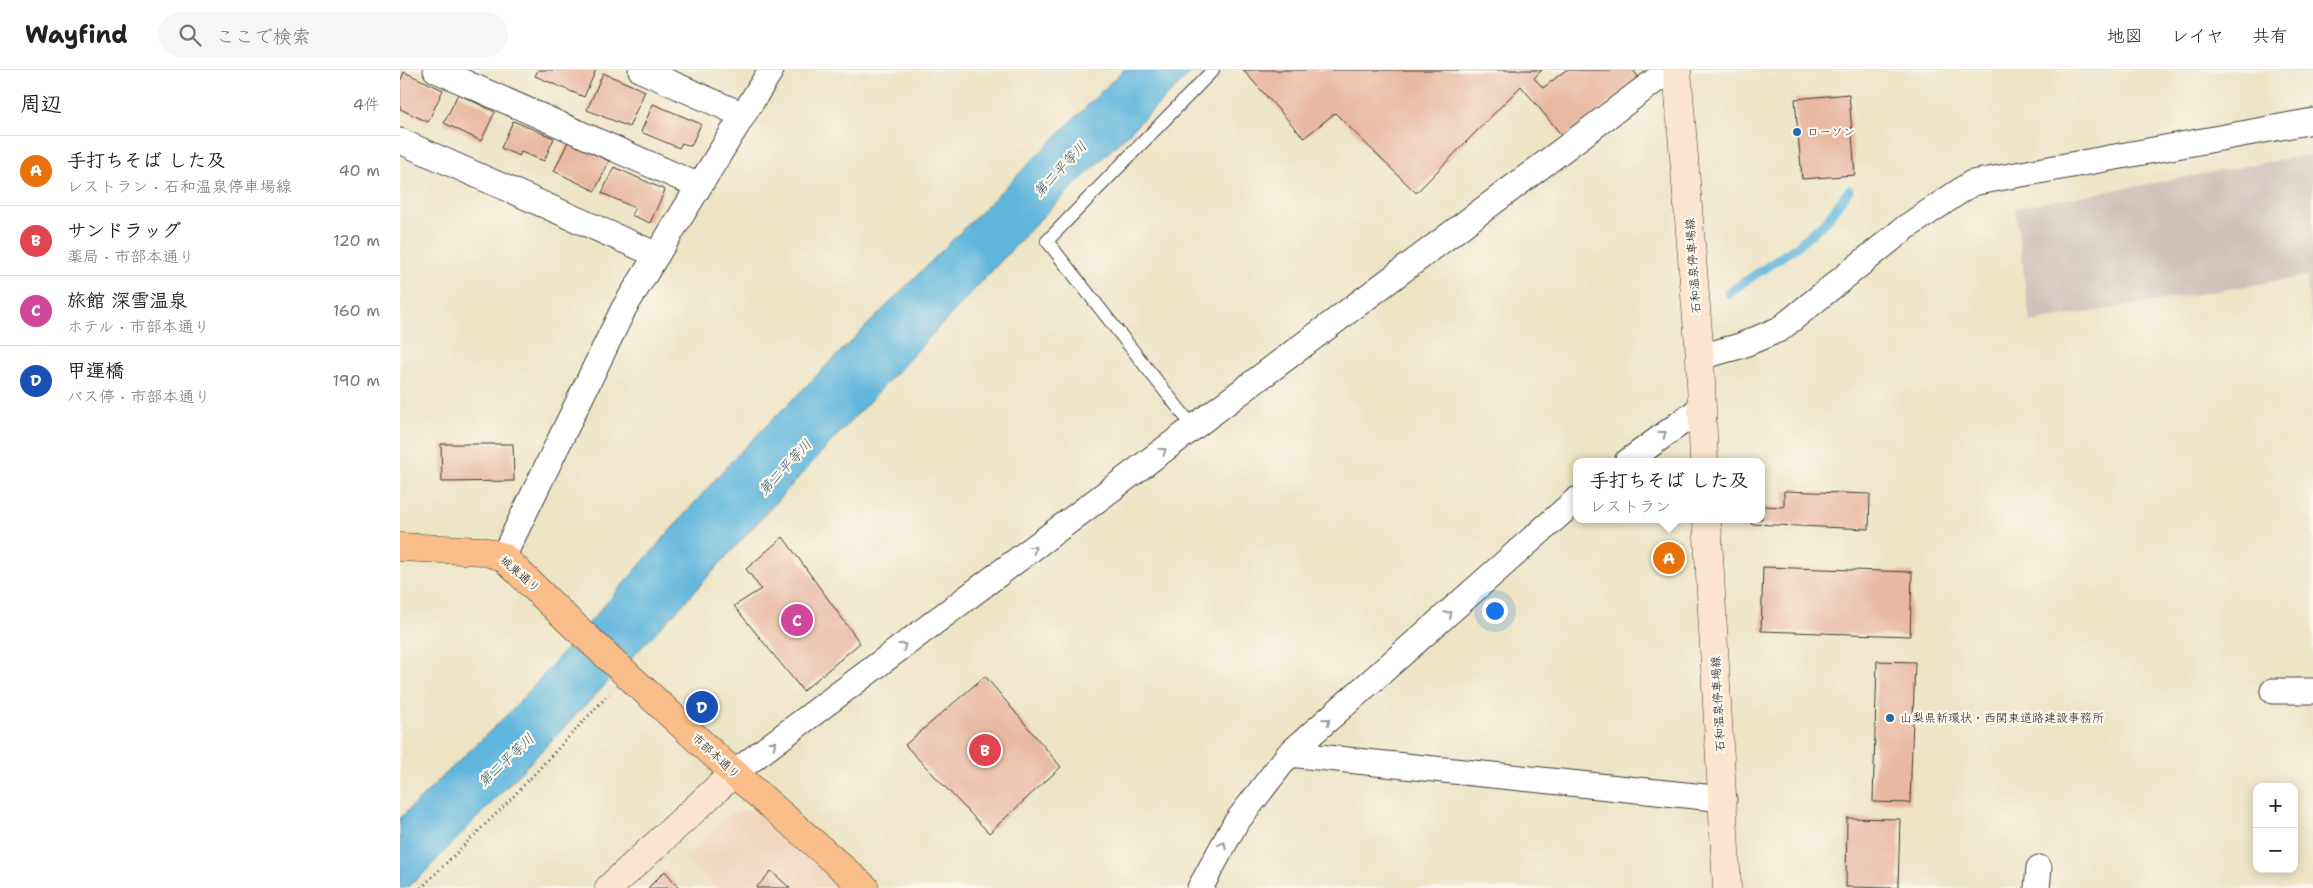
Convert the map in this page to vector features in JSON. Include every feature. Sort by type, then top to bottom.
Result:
[{"type":"highway","name":"城東通り","points":[[400,547],[483,551],[503,557],[569,621]]},
{"type":"highway","name":"市部本通り","points":[[569,621],[734,773],[865,888]]},
{"type":"main road","name":"石和温泉停車場線","points":[[1677,70],[1700,357],[1704,458]]},
{"type":"main road","name":"石和温泉停車場線","points":[[1707,523],[1724,799],[1727,888]]},
{"type":"main road","points":[[609,888],[734,773]]},
{"type":"street","points":[[436,70],[699,186]]},
{"type":"street","points":[[641,70],[743,115]]},
{"type":"street","points":[[503,557],[624,308],[771,70]]},
{"type":"street","points":[[734,773],[1669,70]]},
{"type":"street","points":[[1700,357],[1740,346],[1780,329],[1905,228],[1972,182],[2313,121]]},
{"type":"street","points":[[400,141],[657,255]]},
{"type":"street","points":[[1632,458],[1701,408]]},
{"type":"street","points":[[1200,888],[1235,824],[1289,754],[1573,503]]},
{"type":"street","points":[[2273,691],[2313,691]]},
{"type":"street","points":[[1289,754],[1724,799]]},
{"type":"lane","points":[[1194,428],[1047,242],[1213,70]]},
{"type":"path","points":[[421,888],[510,800],[627,674]]},
{"type":"shaded area","points":[[2313,154],[2313,328],[2306,276],[2030,322],[2015,208]]},
{"type":"shaded area","points":[[744,810],[757,811],[842,888],[716,888],[682,858],[733,813]]},
{"type":"water","name":"第二平等川","points":[[1123,70],[1194,70],[1047,212],[819,455],[684,603],[421,876],[406,888],[400,888],[400,818],[514,708],[735,457]]},
{"type":"building","points":[[538,70],[596,70],[584,97],[535,76]]},
{"type":"building","points":[[1243,70],[1542,70],[1534,78],[1543,88],[1566,70],[1633,70],[1639,78],[1564,138],[1521,86],[1416,193],[1335,113],[1304,138]]},
{"type":"building","points":[[404,72],[443,90],[428,122],[400,109],[400,82]]},
{"type":"building","points":[[603,73],[645,91],[629,127],[587,110]]},
{"type":"building","points":[[458,94],[495,112],[481,141],[444,123]]},
{"type":"building","points":[[1849,94],[1855,175],[1802,179],[1795,99]]},
{"type":"building","points":[[653,104],[701,124],[691,146],[682,143],[679,148],[641,132]]},
{"type":"building","points":[[513,121],[554,138],[544,161],[521,152],[519,156],[501,148]]},
{"type":"building","points":[[568,142],[609,161],[595,191],[554,171]]},
{"type":"building","points":[[614,167],[665,190],[650,223],[631,215],[635,208],[602,193]]},
{"type":"building","points":[[441,444],[513,444],[514,481],[442,482]]},
{"type":"building","points":[[1784,491],[1870,494],[1869,529],[1751,524],[1765,523],[1765,506],[1784,507]]},
{"type":"building","points":[[783,537],[860,643],[803,691],[734,606],[761,589],[746,569]]},
{"type":"building","points":[[1763,567],[1912,572],[1910,636],[1761,631]]},
{"type":"building","points":[[1877,661],[1915,662],[1910,803],[1873,802]]},
{"type":"building","points":[[985,676],[1061,767],[989,833],[905,745]]},
{"type":"building","points":[[1847,818],[1900,819],[1898,888],[1846,887]]},
{"type":"building","points":[[665,871],[679,888],[648,888]]},
{"type":"building","points":[[771,871],[790,888],[756,888]]},
{"type":"waterway","points":[[1728,293],[1795,248],[1826,221],[1849,190]]},
{"type":"place","name":"ローソン","points":[[1797,132]]},
{"type":"place","name":"手打ちそば した及","points":[[1669,558]]},
{"type":"place","name":"旅館 深雪温泉","points":[[797,620]]},
{"type":"place","name":"甲運橋","points":[[702,707]]},
{"type":"place","name":"山梨県新環状・西関東道路建設事務所","points":[[1890,718]]},
{"type":"place","name":"サンドラッグ","points":[[985,750]]}]
